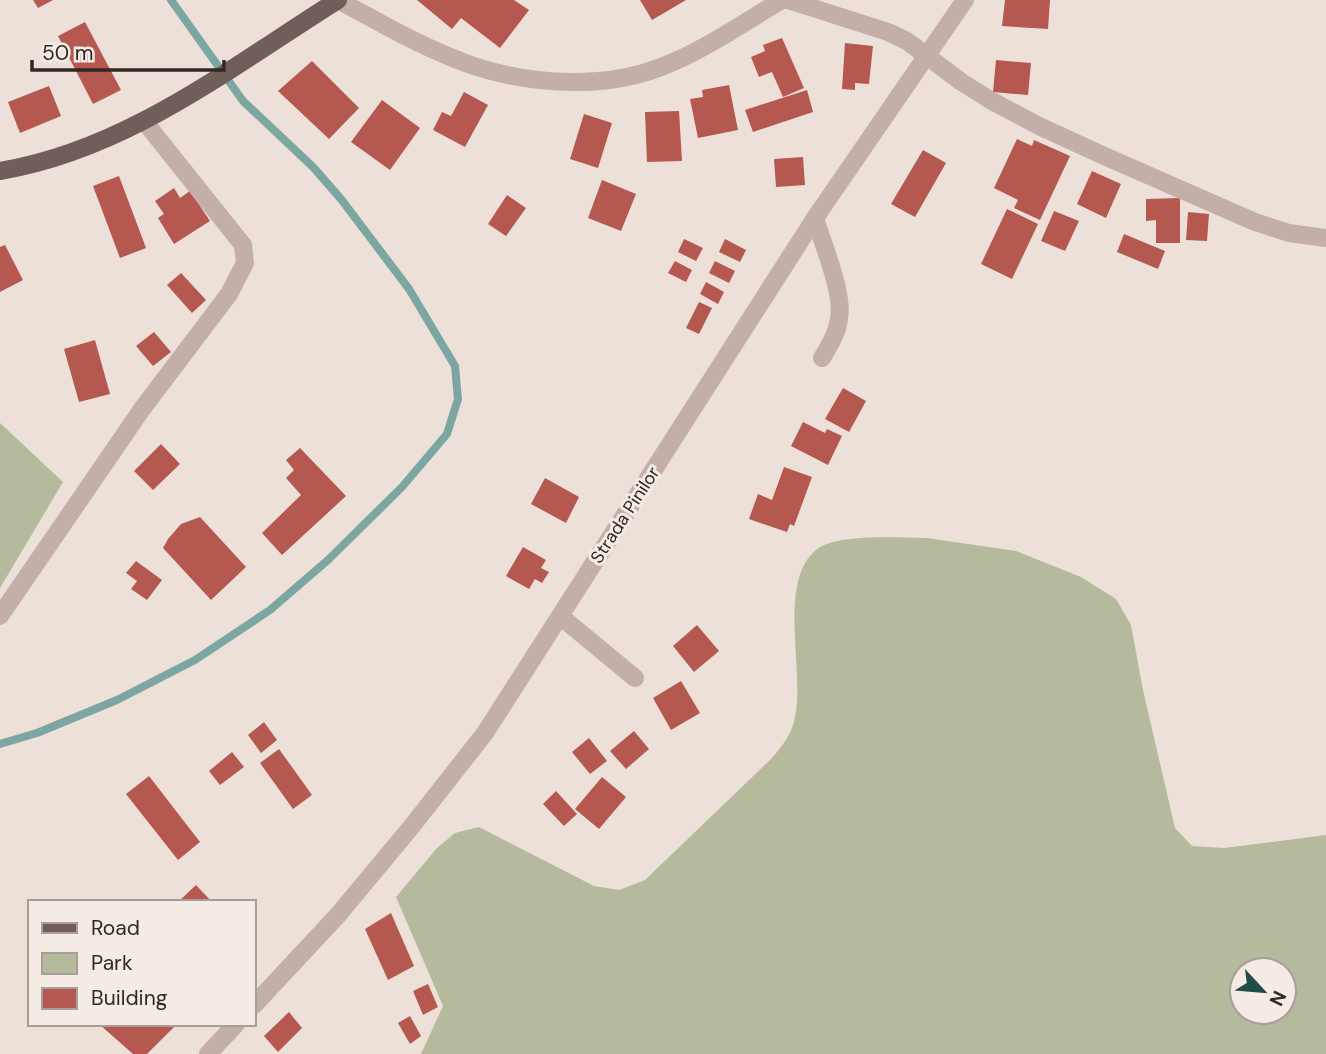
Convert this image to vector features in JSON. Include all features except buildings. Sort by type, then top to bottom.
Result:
[{"type":"main road","points":[[0,171],[64,156],[144,121],[338,0]]},
{"type":"street","points":[[338,0],[434,49],[477,67],[523,78],[565,82],[618,80],[661,67],[721,37],[782,0]]},
{"type":"street","points":[[788,0],[888,32],[907,41],[960,81],[1052,132],[1255,222],[1289,233],[1326,238]]},
{"type":"street","name":"Strada Pinilor","points":[[256,1003],[338,915],[485,733],[815,218],[965,0]]},
{"type":"street","points":[[0,616],[142,409],[229,295],[246,262],[243,245],[144,121]]},
{"type":"street","points":[[815,218],[840,300],[840,317],[835,336],[822,358]]},
{"type":"street","points":[[560,616],[635,678]]},
{"type":"street","points":[[218,1050],[235,1026]]},
{"type":"green space","points":[[0,423],[63,482],[0,588]]},
{"type":"green space","points":[[869,538],[927,538],[1016,551],[1081,577],[1116,599],[1131,625],[1175,828],[1192,846],[1224,848],[1326,835],[1326,1054],[421,1054],[443,1006],[396,897],[437,848],[455,833],[479,827],[594,886],[619,890],[645,880],[772,758],[783,744],[795,717],[795,605],[804,565],[816,550],[825,545]]},
{"type":"waterway","points":[[0,744],[37,733],[117,700],[195,660],[270,610],[328,560],[402,487],[447,434],[458,399],[455,366],[409,289],[341,199],[313,167],[243,101],[171,0]]}]
